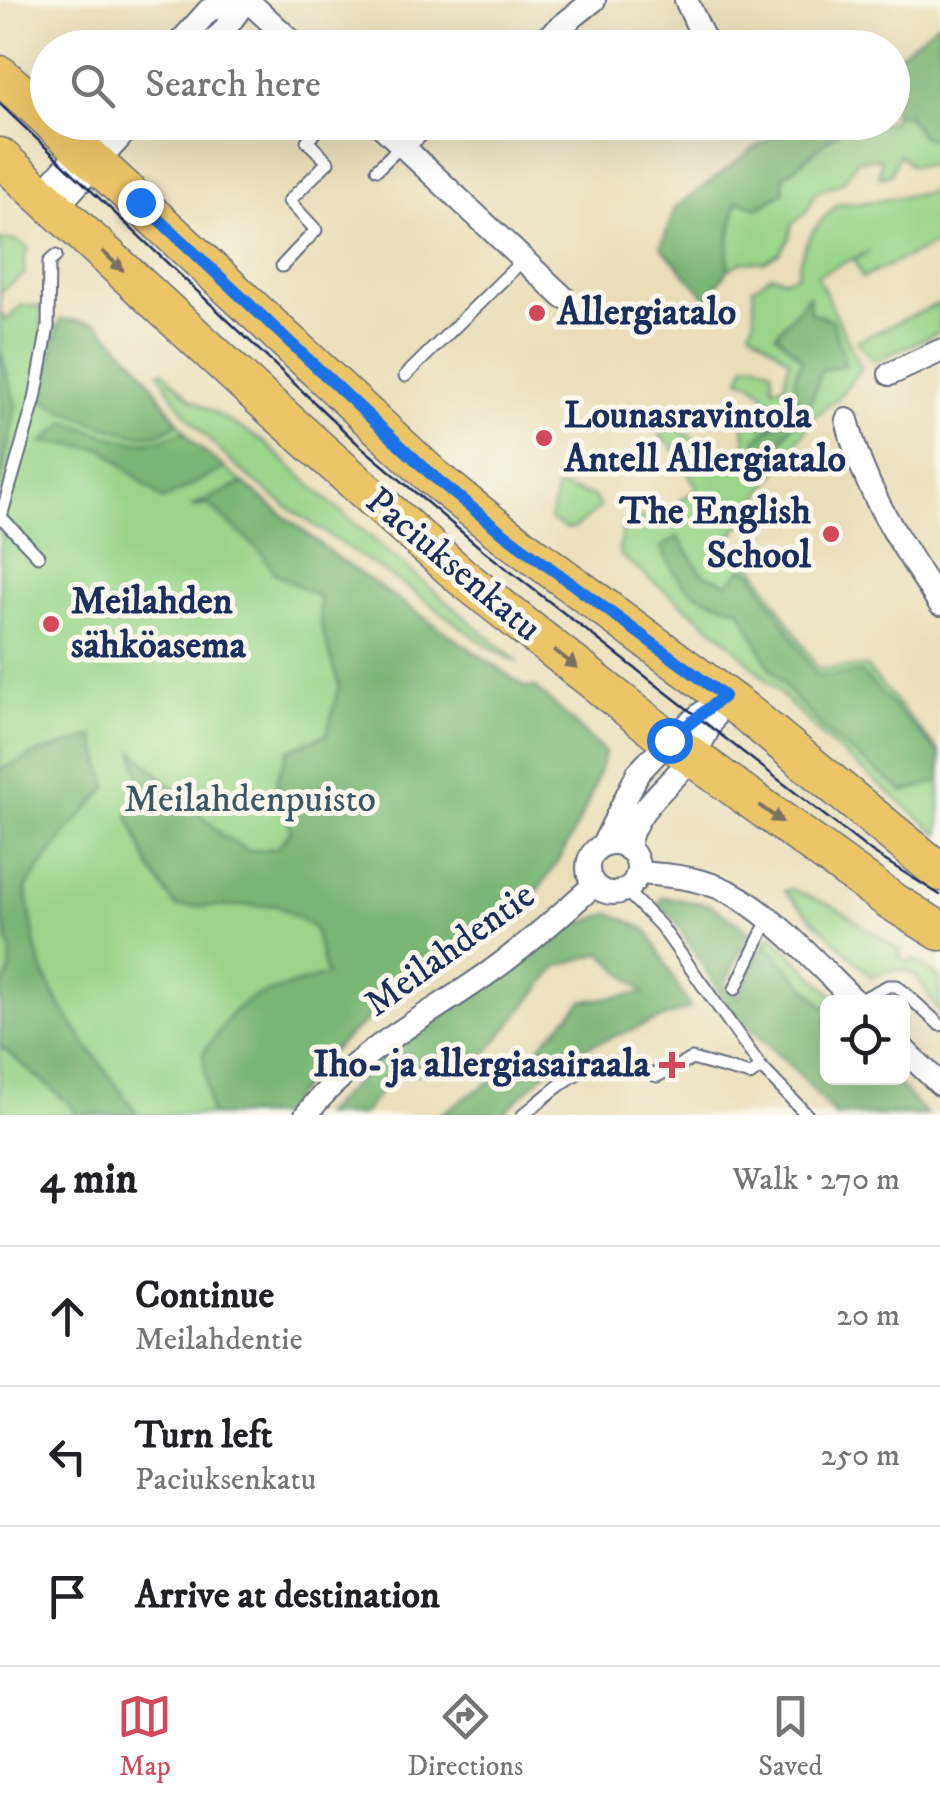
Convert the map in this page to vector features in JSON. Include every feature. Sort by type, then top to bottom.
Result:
[{"type":"main road","name":"Paciuksenkatu","points":[[0,75],[30,102]]},
{"type":"main road","name":"Paciuksenkatu","points":[[95,145],[434,477],[499,530],[724,696],[940,872]]},
{"type":"main road","name":"Paciuksenkatu","points":[[0,157],[273,410],[462,577],[681,748],[890,900],[940,931]]},
{"type":"street","points":[[191,30],[209,10],[246,0]]},
{"type":"street","points":[[224,30],[246,0]]},
{"type":"street","points":[[246,0],[280,30]]},
{"type":"street","points":[[556,30],[594,0]]},
{"type":"street","points":[[686,0],[700,30]]},
{"type":"street","points":[[395,140],[563,297]]},
{"type":"street","points":[[401,146],[408,140]]},
{"type":"street","points":[[48,202],[95,145]]},
{"type":"street","points":[[890,374],[940,351]]},
{"type":"street","points":[[847,420],[856,461],[872,496],[940,604]]},
{"type":"street","points":[[628,848],[629,834],[681,748],[724,696]]},
{"type":"street","points":[[681,748],[638,772],[603,845],[592,855],[589,863],[594,884],[609,893],[631,882],[671,875],[716,887],[741,898],[849,995]]},
{"type":"street","points":[[603,845],[612,843],[628,848],[637,860],[631,882]]},
{"type":"street","name":"Meilahdentie","points":[[306,1115],[320,1096],[371,1051],[496,967],[594,884]]},
{"type":"street","points":[[910,1056],[940,1084]]},
{"type":"lane","points":[[282,266],[316,230],[288,201],[328,162],[308,140]]},
{"type":"lane","points":[[377,169],[401,146]]},
{"type":"lane","points":[[38,556],[1,519],[36,398],[48,327],[49,262],[56,256]]},
{"type":"lane","points":[[405,376],[523,260]]},
{"type":"lane","points":[[631,882],[761,1068],[807,1115]]},
{"type":"lane","points":[[735,988],[768,920]]},
{"type":"lane","points":[[871,995],[897,986],[907,995]]},
{"type":"lane","points":[[910,998],[940,1026]]},
{"type":"lane","points":[[524,1115],[584,1070],[604,1063],[621,1062],[656,1076],[692,1059],[750,1075],[761,1068]]},
{"type":"green space","points":[[940,21],[940,142],[921,136],[910,119],[910,45]]},
{"type":"green space","points":[[910,119],[921,136],[940,142],[940,174],[938,166],[910,165],[899,154],[891,174],[879,177],[881,158],[857,160],[843,182],[815,193],[806,213],[792,224],[780,252],[764,262],[743,261],[728,270],[737,201],[783,178],[828,140],[910,140]]},
{"type":"green space","points":[[768,140],[828,140],[783,177],[784,192],[758,208],[737,201],[728,270],[713,291],[717,309],[661,247],[675,208]]},
{"type":"green space","points":[[940,191],[940,242],[862,278],[855,260],[870,251],[817,275],[861,368],[837,399],[816,415],[730,539],[750,560],[818,669],[866,667],[940,753],[940,835],[825,739],[724,637],[621,556],[619,550],[623,527],[662,508],[675,527],[689,519],[679,501],[698,489],[671,444],[660,436],[668,423],[736,470],[729,460],[746,444],[743,415],[760,427],[779,422],[781,410],[758,388],[740,378],[746,364],[756,362],[772,369],[773,387],[784,385],[789,359],[750,329],[755,318],[753,288],[771,275],[785,279],[797,275],[811,235],[840,203]]},
{"type":"green space","points":[[0,240],[15,240],[29,248],[24,260],[25,274],[1,291],[0,311]]},
{"type":"green space","points":[[809,295],[810,312],[832,320],[846,365],[821,371],[801,422],[792,425],[773,454],[759,455],[756,439],[794,410],[795,376],[802,359],[776,334]]},
{"type":"green space","points":[[940,303],[940,331],[874,362],[857,341]]},
{"type":"green space","name":"Meilahdenpuisto","points":[[22,305],[42,307],[42,327],[58,327],[61,319],[97,323],[138,364],[194,444],[336,557],[527,688],[535,687],[605,753],[572,835],[541,886],[521,910],[477,948],[360,1026],[319,1066],[280,1115],[0,1115],[0,487],[16,405],[0,350],[0,311],[6,321]]},
{"type":"green space","points":[[61,319],[97,323],[138,364],[178,423],[159,433],[130,433],[81,417],[42,398]]},
{"type":"green space","points":[[0,350],[16,405],[0,487]]},
{"type":"green space","points":[[162,370],[190,398],[264,442],[519,663],[306,520],[238,467],[181,406],[159,372]]},
{"type":"green space","points":[[67,422],[139,442],[168,438],[184,431],[225,468],[163,500],[104,449],[43,442]]},
{"type":"green space","points":[[243,483],[336,557],[527,688],[535,687],[605,753],[572,835],[541,886],[521,910],[477,948],[392,1002],[344,1039],[280,1115],[210,1115],[203,1053],[233,1012],[253,997],[326,975],[314,928],[277,905],[176,907],[151,870],[128,816],[140,793],[134,751],[222,835],[249,851],[277,848],[291,830],[276,780],[289,750],[327,734],[339,685],[321,625],[319,597],[273,572],[261,552],[209,505],[191,507]]},
{"type":"green space","points":[[557,487],[594,496],[600,508],[574,528],[566,529],[550,520]]},
{"type":"green space","points":[[678,537],[702,573],[728,583],[744,567],[754,574],[817,677],[862,673],[940,755],[940,781],[904,792],[829,735],[769,666],[740,609],[700,595],[676,574],[661,547]]},
{"type":"green space","points":[[94,736],[108,787],[67,832],[26,888],[38,956],[50,985],[72,1024],[137,1115],[77,1115],[71,1105],[0,1046],[0,992],[10,973],[11,953],[4,921],[0,770]]},
{"type":"green space","points":[[791,889],[837,908],[901,951],[899,957],[910,963],[913,959],[940,978],[940,1014],[921,983],[908,971],[887,971],[872,977],[784,891]]},
{"type":"green space","points":[[663,897],[711,905],[750,931],[724,985],[737,998],[764,942],[820,1002],[820,1085],[899,1085],[927,1115],[835,1115],[799,1074],[731,1011],[674,919],[658,904]]},
{"type":"green space","points":[[611,913],[647,930],[690,1008],[564,1055],[501,1115],[439,1115],[531,1055],[583,1001],[644,993],[602,953],[558,966],[487,1053],[444,1068],[391,1078],[362,1115],[322,1115],[381,1057],[571,927]]},
{"type":"green space","points":[[772,935],[833,995],[820,995],[820,1002],[764,942]]},
{"type":"tram line","points":[[0,104],[30,132]]},
{"type":"tram line","points":[[38,140],[357,443],[484,551],[873,853],[940,895]]},
{"type":"place","name":"Allergiatalo","points":[[537,313]]},
{"type":"place","name":"Lounasravintola Antell Allergiatalo","points":[[544,438]]},
{"type":"place","name":"The English School","points":[[831,534]]},
{"type":"place","name":"Meilahden sähköasema","points":[[51,624]]},
{"type":"place","name":"Iho- ja allergiasairaala","points":[[672,1065]]},
{"type":"route","points":[[140,202],[434,477],[499,530],[724,696],[669,740]]}]
